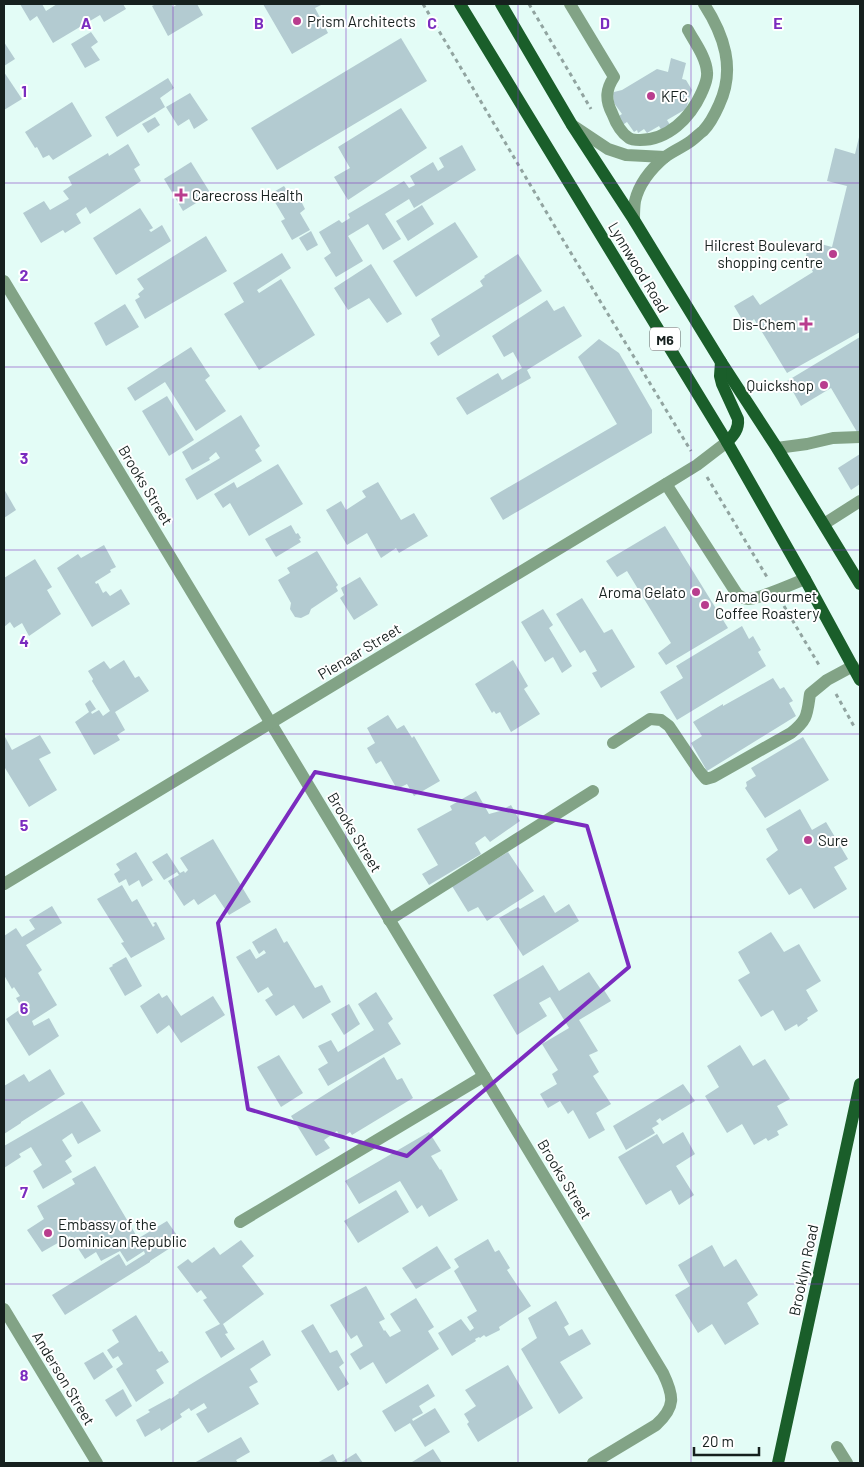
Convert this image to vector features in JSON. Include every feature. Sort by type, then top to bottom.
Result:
[{"type":"main road","name":"Lynnwood Road","points":[[460,4],[728,442],[806,579],[860,680]]},
{"type":"main road","name":"Lynnwood Road","points":[[501,4],[572,125],[634,220],[860,584]]},
{"type":"main road","points":[[721,362],[720,376],[722,384],[738,419],[739,426],[728,442]]},
{"type":"main road","name":"Brooklyn Road","points":[[778,1463],[860,1084]]},
{"type":"street","points":[[570,4],[614,77],[608,86],[606,94],[609,107],[619,127],[629,139],[653,139],[678,126],[696,105],[707,80],[707,72],[704,58],[688,30]]},
{"type":"street","points":[[634,220],[635,202],[640,188],[665,157],[692,141],[705,129],[724,96],[728,78],[724,42],[704,4]]},
{"type":"street","points":[[572,125],[608,149],[626,155],[665,157]]},
{"type":"street","name":"Brooks Street","points":[[4,280],[270,724],[660,1367],[670,1389],[672,1403],[668,1412],[656,1425],[593,1463]]},
{"type":"street","points":[[777,448],[832,438],[860,437]]},
{"type":"street","name":"Pienaar Street","points":[[4,884],[666,484],[697,465],[728,442]]},
{"type":"street","points":[[666,484],[737,594],[742,598],[759,597],[806,579]]},
{"type":"street","points":[[824,524],[860,500]]},
{"type":"street","points":[[613,743],[650,719],[661,720],[669,726],[706,779],[713,777],[802,724],[808,711],[810,694],[828,680],[853,666]]},
{"type":"street","points":[[389,920],[593,792]]},
{"type":"street","points":[[240,1222],[484,1076]]},
{"type":"street","name":"Anderson Street","points":[[4,1309],[97,1463]]},
{"type":"street","points":[[837,1447],[846,1463]]},
{"type":"path","points":[[423,4],[557,230]]},
{"type":"path","points":[[529,4],[592,112]]},
{"type":"highlighted area","points":[[315,772],[587,826],[629,967],[407,1156],[248,1109],[218,923]]},
{"type":"building","points":[[20,4],[42,4],[46,11],[57,4],[123,4],[126,9],[104,22],[100,15],[53,43],[37,16],[30,21]]},
{"type":"building","points":[[156,4],[171,4],[173,7],[178,4],[197,4],[203,15],[168,36],[152,6]]},
{"type":"building","name":"Prism Architects","points":[[263,4],[323,4],[315,8],[328,33],[292,54]]},
{"type":"building","points":[[91,32],[98,42],[91,47],[100,60],[85,68],[71,44]]},
{"type":"building","points":[[401,38],[427,81],[277,170],[251,128]]},
{"type":"building","points":[[4,42],[15,59],[4,66]]},
{"type":"building","name":"KFC","points":[[671,58],[686,63],[682,79],[686,80],[692,90],[686,109],[667,120],[672,128],[663,133],[659,126],[647,133],[644,129],[638,133],[637,130],[634,132],[627,122],[621,126],[616,118],[622,114],[614,103],[614,92],[622,90],[657,69],[668,72]]},
{"type":"building","points":[[4,72],[22,99],[4,110]]},
{"type":"building","points":[[168,78],[174,88],[160,98],[165,107],[117,137],[105,117]]},
{"type":"building","points":[[190,93],[208,120],[194,129],[189,119],[178,126],[166,107]]},
{"type":"building","points":[[72,102],[92,136],[53,160],[49,155],[43,158],[25,132]]},
{"type":"building","points":[[401,108],[427,148],[348,200],[334,177],[350,168],[338,147]]},
{"type":"building","points":[[155,117],[160,125],[148,133],[142,124]]},
{"type":"building","name":"Hilcrest Boulevard shopping centre","points":[[860,133],[860,332],[787,373],[754,319],[746,326],[734,306],[753,295],[760,305],[813,272],[806,259],[807,248],[817,243],[832,247],[847,186],[827,181],[835,148],[855,154]]},
{"type":"building","points":[[128,144],[140,165],[134,169],[141,181],[90,214],[86,207],[76,214],[81,223],[65,233],[63,230],[41,243],[23,213],[44,201],[50,210],[69,199],[63,191],[72,185],[68,177],[108,153],[109,156]]},
{"type":"building","points":[[462,145],[476,170],[414,208],[409,199],[385,214],[401,239],[383,250],[368,224],[348,236],[363,261],[336,277],[324,258],[331,253],[319,232],[339,220],[342,223],[350,218],[348,214],[404,181],[409,188],[415,185],[410,176],[433,162],[438,171],[444,167],[439,158]]},
{"type":"building","points":[[191,162],[211,194],[183,211],[164,179]]},
{"type":"building","points":[[284,186],[290,195],[298,190],[304,198],[301,201],[305,209],[300,213],[310,230],[292,240],[281,221],[285,219],[270,194]]},
{"type":"building","points":[[422,205],[434,224],[408,241],[396,221]]},
{"type":"building","points":[[140,208],[153,228],[149,230],[151,232],[162,225],[171,241],[116,275],[93,238]]},
{"type":"building","points":[[455,222],[478,257],[416,297],[393,261]]},
{"type":"building","points":[[311,231],[318,245],[307,251],[299,238]]},
{"type":"building","points":[[206,236],[227,271],[145,319],[135,300],[140,297],[138,294],[144,289],[137,279]]},
{"type":"building","points":[[282,253],[291,268],[257,290],[259,293],[281,279],[315,335],[259,370],[224,314],[244,302],[233,283]]},
{"type":"building","points":[[518,254],[542,291],[438,356],[430,343],[440,336],[431,319],[483,286],[480,281],[484,276]]},
{"type":"building","points":[[371,264],[402,314],[387,323],[369,298],[348,310],[334,288]]},
{"type":"building","points":[[547,300],[554,311],[564,306],[582,336],[527,370],[531,378],[467,415],[456,398],[498,373],[502,380],[522,368],[513,352],[504,357],[492,336]]},
{"type":"building","points":[[125,304],[139,327],[106,346],[94,323]]},
{"type":"building","name":"Quickshop","points":[[860,337],[860,437],[831,388],[801,406],[787,381]]},
{"type":"building","points":[[599,339],[619,353],[652,410],[652,433],[503,520],[490,498],[617,424],[578,357]]},
{"type":"building","points":[[191,347],[210,376],[205,380],[226,411],[196,431],[165,382],[135,401],[127,388]]},
{"type":"building","points":[[167,396],[194,440],[169,456],[142,411]]},
{"type":"building","points":[[241,415],[260,446],[255,450],[262,461],[197,500],[185,479],[220,458],[216,452],[209,458],[210,460],[192,470],[182,452]]},
{"type":"building","points":[[860,454],[860,484],[851,490],[838,468]]},
{"type":"building","points":[[278,464],[303,504],[249,536],[230,503],[223,508],[214,494],[234,482],[237,488]]},
{"type":"building","points":[[378,482],[401,520],[414,513],[428,536],[399,553],[396,548],[381,558],[367,533],[347,545],[326,510],[341,501],[346,510],[366,497],[362,491]]},
{"type":"building","points":[[4,489],[16,510],[4,518]]},
{"type":"building","points":[[291,525],[296,534],[298,533],[301,538],[299,539],[301,542],[276,557],[265,539]]},
{"type":"building","points":[[665,526],[728,628],[666,665],[658,653],[671,643],[627,571],[617,577],[606,561]]},
{"type":"building","points":[[104,545],[116,567],[95,582],[96,584],[98,583],[103,593],[106,591],[110,596],[121,589],[130,604],[92,627],[57,568],[78,554],[81,558]]},
{"type":"building","points":[[317,551],[338,585],[336,587],[338,591],[311,609],[309,614],[301,618],[295,617],[290,609],[291,603],[278,580],[290,573],[287,568]]},
{"type":"building","points":[[35,559],[52,587],[47,590],[61,614],[29,636],[22,623],[14,628],[10,622],[4,627],[4,578]]},
{"type":"building","points":[[360,577],[378,605],[354,620],[340,598],[344,595],[341,588]]},
{"type":"building","points":[[582,598],[604,633],[612,629],[635,667],[601,688],[592,673],[597,671],[585,650],[580,653],[556,614]]},
{"type":"building","points":[[543,609],[553,625],[549,628],[572,666],[562,673],[553,657],[545,662],[521,622]]},
{"type":"building","points":[[742,626],[749,639],[753,636],[761,650],[758,652],[766,666],[677,720],[660,692],[683,678],[676,666]]},
{"type":"building","points":[[124,660],[135,678],[139,676],[149,691],[115,712],[125,730],[117,735],[120,740],[94,755],[75,722],[89,712],[85,704],[90,700],[96,709],[91,712],[92,714],[99,710],[103,716],[110,711],[88,671],[104,661],[110,669]]},
{"type":"building","points":[[513,660],[528,686],[524,689],[540,714],[511,732],[500,712],[496,714],[494,711],[492,713],[475,684]]},
{"type":"building","points":[[773,678],[780,689],[784,687],[793,701],[789,703],[796,716],[707,771],[691,743],[702,736],[693,722]]},
{"type":"building","points":[[388,715],[397,729],[404,725],[412,738],[414,736],[440,781],[414,796],[407,784],[397,789],[381,761],[376,764],[367,748],[375,743],[367,728]]},
{"type":"building","points":[[4,735],[12,750],[40,735],[51,753],[39,759],[57,790],[29,807],[4,769]]},
{"type":"building","points":[[803,737],[829,780],[765,818],[745,788],[747,786],[746,782],[756,776],[751,768]]},
{"type":"building","points":[[476,791],[489,814],[511,805],[520,821],[490,842],[485,836],[475,843],[481,854],[429,885],[422,874],[438,865],[417,829],[452,810],[450,806]]},
{"type":"building","points":[[800,809],[812,830],[826,822],[848,859],[834,867],[847,889],[814,909],[801,888],[789,895],[766,859],[778,850],[766,829]]},
{"type":"building","points":[[213,839],[251,902],[229,915],[215,894],[198,905],[194,899],[184,906],[168,881],[179,875],[177,872],[164,880],[152,862],[167,853],[180,873],[184,871],[185,873],[188,870],[180,858]]},
{"type":"building","points":[[136,852],[153,880],[142,887],[139,880],[129,886],[126,879],[119,883],[114,874],[120,870],[116,864]]},
{"type":"building","points":[[508,852],[534,891],[487,921],[478,907],[468,912],[452,886]]},
{"type":"building","points":[[122,885],[132,902],[137,899],[153,927],[155,925],[153,923],[156,922],[165,939],[131,958],[121,943],[124,942],[97,899]]},
{"type":"building","points":[[544,895],[555,913],[569,904],[579,921],[523,956],[499,918],[518,907],[520,909]]},
{"type":"building","points":[[52,906],[62,923],[26,945],[42,970],[38,973],[57,1005],[32,1021],[34,1026],[49,1018],[59,1036],[29,1056],[6,1019],[22,1008],[16,998],[20,996],[14,987],[12,989],[4,975],[4,936],[16,928],[22,937],[35,929],[29,920]]},
{"type":"building","points":[[276,928],[284,943],[287,941],[315,988],[322,985],[331,1002],[303,1019],[294,1005],[276,1016],[265,1000],[273,995],[268,987],[258,993],[236,957],[250,949],[256,959],[266,953],[264,950],[259,954],[252,942]]},
{"type":"building","points":[[771,932],[784,952],[799,944],[821,981],[806,990],[818,1011],[798,1027],[797,1024],[785,1031],[773,1010],[761,1017],[738,980],[750,973],[738,952]]},
{"type":"building","points":[[126,957],[142,986],[125,996],[109,968]]},
{"type":"building","points":[[543,965],[559,991],[589,972],[611,1001],[579,1020],[598,1051],[589,1055],[599,1072],[593,1076],[611,1104],[596,1113],[605,1130],[589,1139],[573,1110],[568,1114],[560,1101],[548,1108],[540,1094],[557,1084],[552,1074],[558,1070],[542,1044],[569,1028],[550,997],[539,1003],[547,1016],[517,1035],[493,995]]},
{"type":"building","points":[[376,992],[393,1019],[388,1023],[401,1044],[328,1086],[318,1069],[328,1063],[318,1046],[331,1040],[338,1052],[374,1030],[358,1004]]},
{"type":"building","points":[[159,993],[162,998],[167,995],[181,1016],[213,996],[225,1015],[181,1043],[169,1025],[157,1034],[140,1006]]},
{"type":"building","points":[[349,1004],[360,1024],[344,1035],[331,1014]]},
{"type":"building","points":[[740,1045],[753,1066],[765,1059],[790,1099],[777,1106],[788,1125],[777,1131],[779,1135],[768,1141],[766,1138],[754,1145],[742,1124],[727,1133],[705,1096],[719,1087],[707,1066]]},
{"type":"building","points":[[279,1055],[303,1093],[281,1107],[257,1067]]},
{"type":"building","points":[[384,1057],[397,1080],[402,1078],[413,1098],[352,1135],[350,1132],[341,1138],[337,1131],[324,1140],[330,1148],[316,1156],[291,1116]]},
{"type":"building","points":[[50,1069],[65,1094],[4,1134],[4,1086],[24,1074],[29,1082]]},
{"type":"building","points":[[683,1084],[695,1101],[662,1121],[660,1118],[656,1121],[659,1124],[652,1128],[655,1133],[626,1150],[613,1126]]},
{"type":"building","points":[[82,1101],[101,1131],[78,1144],[72,1133],[62,1140],[72,1156],[65,1161],[72,1172],[43,1189],[33,1171],[42,1165],[31,1147],[19,1154],[21,1157],[4,1168],[4,1146]]},
{"type":"building","points":[[429,1132],[441,1151],[431,1156],[441,1169],[458,1200],[429,1217],[422,1205],[417,1209],[400,1181],[359,1204],[345,1181]]},
{"type":"building","points":[[683,1132],[695,1154],[676,1166],[694,1195],[679,1205],[671,1190],[646,1205],[618,1157],[657,1134],[663,1144]]},
{"type":"building","points":[[95,1166],[136,1235],[132,1238],[134,1241],[167,1221],[181,1241],[65,1315],[52,1295],[119,1254],[126,1266],[145,1254],[144,1251],[127,1262],[120,1251],[101,1261],[96,1252],[85,1259],[70,1236],[42,1252],[27,1230],[44,1219],[37,1206],[75,1184],[72,1179]]},
{"type":"building","points":[[396,1190],[409,1212],[358,1243],[344,1221]]},
{"type":"building","points":[[488,1239],[495,1252],[499,1250],[510,1268],[507,1270],[531,1306],[499,1327],[500,1330],[486,1337],[484,1335],[475,1339],[476,1341],[452,1356],[438,1333],[461,1319],[470,1331],[474,1328],[467,1317],[477,1311],[454,1271],[459,1267],[454,1259]]},
{"type":"building","points":[[241,1240],[254,1256],[242,1266],[264,1294],[223,1324],[228,1333],[225,1334],[235,1349],[221,1358],[205,1332],[220,1324],[203,1300],[207,1298],[201,1290],[197,1293],[177,1267],[188,1259],[192,1263],[214,1247],[220,1255]]},
{"type":"building","points":[[712,1245],[724,1267],[736,1259],[758,1295],[747,1303],[759,1324],[725,1345],[712,1324],[698,1333],[675,1295],[690,1286],[678,1265]]},
{"type":"building","points":[[437,1246],[451,1268],[416,1289],[402,1268]]},
{"type":"building","points":[[366,1286],[385,1319],[379,1322],[390,1337],[401,1331],[390,1314],[416,1298],[434,1327],[428,1331],[439,1349],[386,1384],[373,1362],[360,1370],[350,1354],[363,1346],[357,1335],[351,1339],[330,1305]]},
{"type":"building","points":[[556,1301],[569,1324],[564,1327],[569,1336],[582,1329],[591,1344],[560,1362],[583,1398],[559,1414],[521,1349],[537,1338],[528,1318]]},
{"type":"building","points":[[136,1315],[159,1352],[162,1351],[169,1362],[156,1370],[164,1383],[136,1402],[116,1369],[123,1364],[118,1356],[113,1359],[107,1350],[119,1342],[112,1330]]},
{"type":"building","points":[[313,1324],[330,1353],[337,1350],[344,1363],[339,1367],[349,1384],[338,1391],[301,1331]]},
{"type":"building","points":[[263,1340],[271,1355],[250,1369],[258,1382],[249,1387],[259,1404],[208,1433],[196,1414],[207,1408],[204,1403],[191,1411],[189,1408],[180,1414],[182,1417],[161,1431],[160,1428],[145,1437],[136,1420],[150,1412],[148,1410],[171,1399],[178,1392]]},
{"type":"building","points":[[103,1352],[113,1367],[94,1380],[84,1363]]},
{"type":"building","points":[[508,1365],[533,1408],[478,1442],[467,1424],[469,1422],[464,1414],[476,1406],[465,1390]]},
{"type":"building","points":[[428,1384],[435,1396],[419,1406],[423,1413],[412,1419],[413,1421],[435,1408],[450,1432],[425,1447],[410,1423],[395,1432],[382,1411]]},
{"type":"building","points":[[123,1389],[132,1406],[116,1417],[105,1400]]},
{"type":"building","points":[[241,1437],[250,1452],[236,1460],[238,1463],[194,1463]]},
{"type":"building","points":[[433,1449],[442,1463],[412,1462]]},
{"type":"building","points":[[356,1453],[363,1463],[340,1463]]},
{"type":"building","points":[[333,1454],[338,1463],[317,1463]]},
{"type":"place","name":"Prism Architects","points":[[297,21]]},
{"type":"place","name":"KFC","points":[[651,96]]},
{"type":"place","name":"Carecross Health","points":[[181,195]]},
{"type":"place","name":"Hilcrest Boulevard shopping centre","points":[[833,254]]},
{"type":"place","name":"Dis-Chem","points":[[806,324]]},
{"type":"place","name":"Quickshop","points":[[824,385]]},
{"type":"place","name":"Aroma Gelato","points":[[696,592]]},
{"type":"place","name":"Aroma Gourmet Coffee Roastery","points":[[705,605]]},
{"type":"place","name":"Sure","points":[[808,840]]},
{"type":"place","name":"Embassy of the Dominican Republic","points":[[48,1233]]}]
